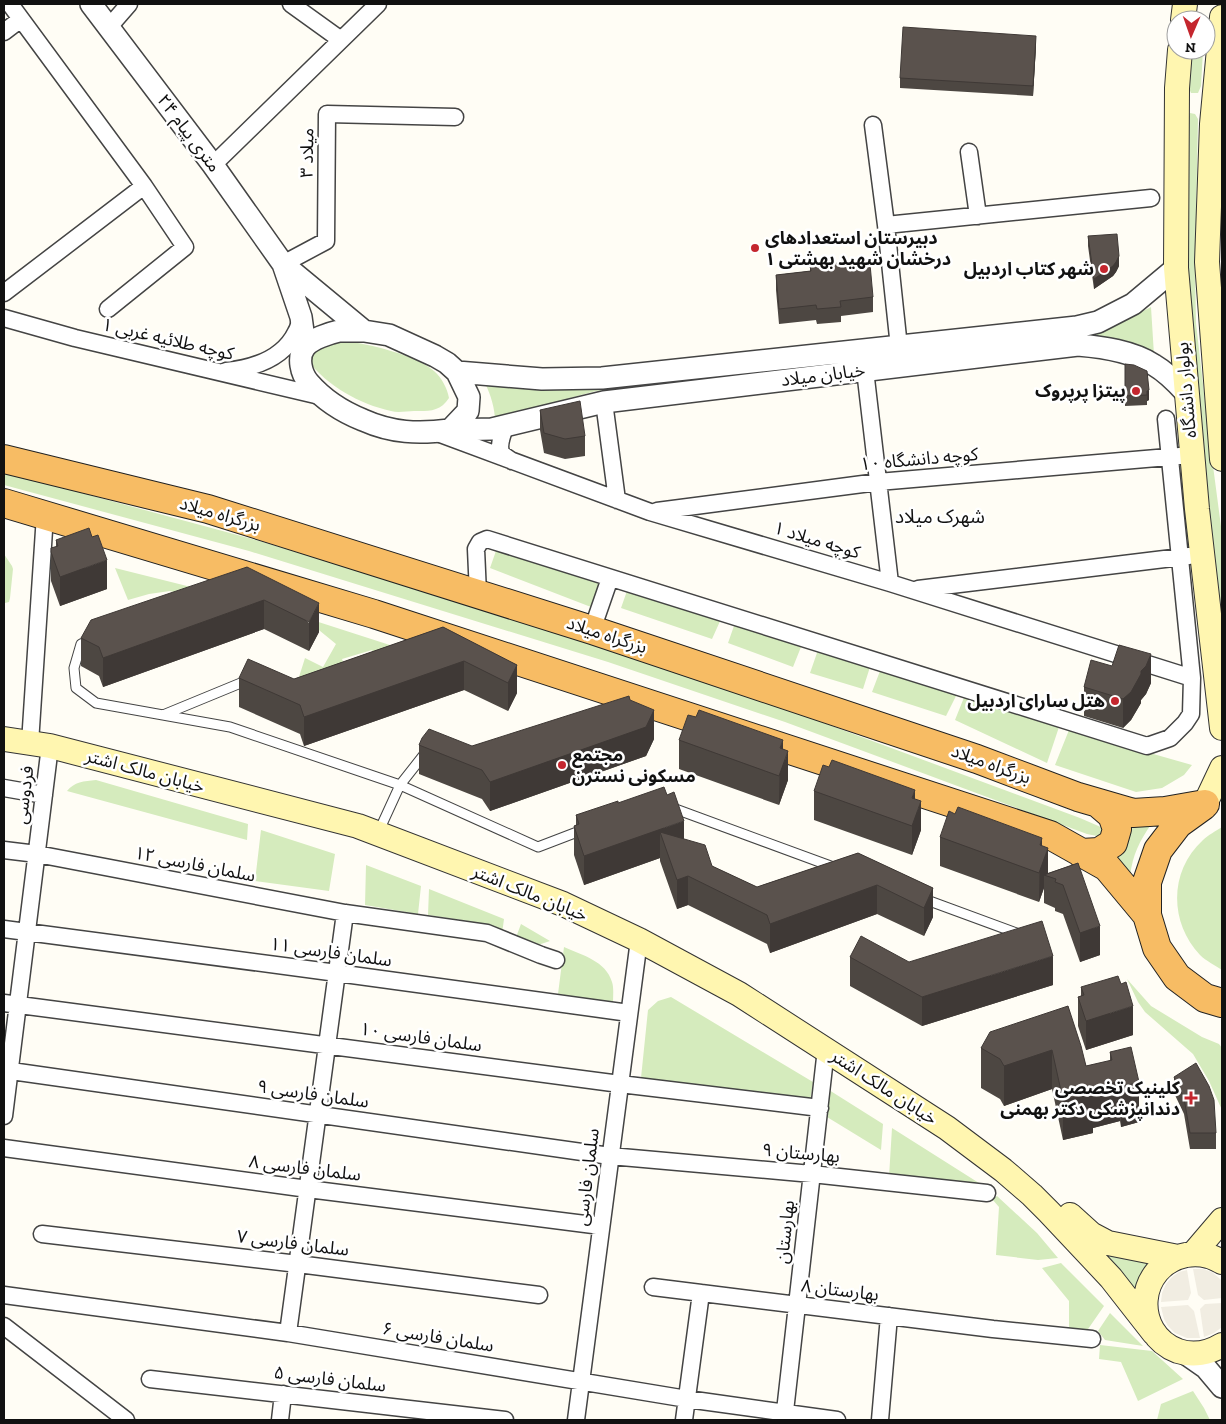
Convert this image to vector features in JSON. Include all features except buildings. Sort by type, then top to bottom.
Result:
[{"type":"highway","name":"بزرگراه میلاد","points":[[4,459],[208,509],[592,630],[977,759],[1098,803],[1133,813],[1165,811],[1214,802]]},
{"type":"highway","points":[[4,503],[374,614],[1050,835],[1106,867],[1146,915],[1157,948],[1177,977],[1205,998],[1222,1003]]},
{"type":"highway","points":[[1146,915],[1148,882],[1158,850],[1178,824],[1214,802]]},
{"type":"highway","points":[[1081,853],[1099,852],[1113,843],[1117,829],[1112,815],[1098,803]]},
{"type":"main road","name":"بولوار دانشگاه","points":[[1222,17],[1212,124],[1207,262],[1222,459]]},
{"type":"main road","name":"بولوار دانشگاه","points":[[1179,60],[1177,88],[1176,268],[1186,392],[1181,455],[1191,556],[1222,728]]},
{"type":"main road","name":"خیابان مالک اشتر","points":[[4,738],[40,745],[358,826],[563,904],[639,940],[739,994],[947,1128],[1003,1170],[1032,1195],[1086,1252],[1110,1278],[1154,1333],[1167,1345],[1183,1352]]},
{"type":"main road","points":[[1214,802],[1222,768]]},
{"type":"main road","name":"خیابان مالک اشتر","points":[[1003,1170],[1030,1178],[1091,1234],[1108,1243],[1185,1255],[1208,1255],[1222,1262]]},
{"type":"main road","points":[[1154,1333],[1147,1319],[1145,1304],[1147,1289],[1154,1275],[1164,1264],[1185,1255],[1222,1220]]},
{"type":"main road","points":[[1183,1352],[1199,1354],[1214,1350],[1222,1345]]},
{"type":"street","points":[[10,4],[144,186],[185,247],[108,309]]},
{"type":"street","name":"۲۴ متری پیام","points":[[92,4],[213,165],[283,264]]},
{"type":"street","points":[[109,27],[129,4]]},
{"type":"street","points":[[291,4],[341,40]]},
{"type":"street","points":[[213,165],[378,4]]},
{"type":"street","points":[[4,32],[21,19]]},
{"type":"street","name":"میلاد ۳","points":[[283,264],[326,241],[327,114],[455,117]]},
{"type":"street","points":[[873,125],[899,347]]},
{"type":"street","points":[[969,152],[978,216]]},
{"type":"street","points":[[4,293],[144,186]]},
{"type":"street","points":[[886,225],[1151,198]]},
{"type":"street","points":[[283,264],[364,331]]},
{"type":"street","name":"خیابان میلاد","points":[[283,264],[302,317],[305,346],[302,355],[302,371],[308,382],[338,407],[363,420],[391,429],[417,433],[492,429],[604,402],[865,370],[1078,336],[1098,322],[1133,304],[1176,268]]},
{"type":"street","points":[[218,372],[241,369],[268,360],[278,354],[296,332],[302,317]]},
{"type":"street","name":"کوچه طلائیه غربی ۱","points":[[4,318],[76,338],[324,397]]},
{"type":"street","points":[[305,346],[328,333],[364,331],[389,335],[447,363],[458,372],[469,397],[468,411],[442,431]]},
{"type":"street","name":"خیابان میلاد","points":[[458,372],[542,379],[602,378],[899,347],[1078,336],[1096,347],[1127,353],[1152,363],[1186,392]]},
{"type":"street","points":[[865,370],[890,583]]},
{"type":"street","points":[[604,402],[617,500]]},
{"type":"street","points":[[1166,419],[1181,455]]},
{"type":"street","points":[[506,425],[500,446],[502,454],[514,462]]},
{"type":"street","name":"کوچه میلاد ۱","points":[[442,431],[514,462],[650,512],[890,583],[1192,678]]},
{"type":"street","name":"کوچه دانشگاه ۱۰","points":[[650,512],[878,482],[1181,455]]},
{"type":"street","name":"فردوسی","points":[[4,1116],[11,1003],[28,931],[44,795],[40,745],[45,515]]},
{"type":"street","points":[[478,594],[476,549],[480,542],[487,539],[1148,746],[1170,738],[1186,723],[1191,714],[1191,556],[911,590]]},
{"type":"street","points":[[592,630],[610,578]]},
{"type":"street","points":[[4,788],[44,795]]},
{"type":"street","name":"سلمان فارسی ۱۲","points":[[4,850],[37,854],[345,913],[487,934],[556,960]]},
{"type":"street","points":[[288,1333],[345,913]]},
{"type":"street","name":"سلمان فارسی ۱۱","points":[[4,929],[629,1013]]},
{"type":"street","name":"سلمان فارسی","points":[[576,1420],[639,940]]},
{"type":"street","name":"سلمان فارسی ۱۰","points":[[11,1003],[620,1084],[820,1108]]},
{"type":"street","name":"بهارستان","points":[[785,1416],[826,1049]]},
{"type":"street","name":"سلمان فارسی ۹","points":[[7,1070],[610,1156]]},
{"type":"street","name":"سلمان فارسی ۸","points":[[4,1148],[601,1226]]},
{"type":"street","name":"بهارستان ۹","points":[[610,1156],[812,1174],[987,1193]]},
{"type":"street","name":"سلمان فارسی ۷","points":[[42,1234],[539,1295]]},
{"type":"street","name":"بهارستان ۸","points":[[653,1287],[993,1329],[1092,1338]]},
{"type":"street","points":[[684,1420],[701,1293]]},
{"type":"street","name":"سلمان فارسی ۶","points":[[4,1295],[288,1333],[581,1380],[785,1416],[838,1420]]},
{"type":"street","points":[[880,1420],[889,1316]]},
{"type":"street","points":[[4,1326],[125,1420]]},
{"type":"street","points":[[1183,1352],[1206,1368],[1222,1387]]},
{"type":"street","name":"سلمان فارسی ۵","points":[[150,1379],[505,1420]]},
{"type":"street","points":[[280,1420],[283,1394]]},
{"type":"lane","points":[[99,637],[81,644],[74,668],[76,688],[96,703],[230,727],[400,785],[538,846],[592,826]]},
{"type":"lane","points":[[163,715],[260,675]]},
{"type":"lane","points":[[378,833],[400,785],[431,745]]},
{"type":"lane","points":[[665,806],[848,872]]},
{"type":"lane","points":[[913,895],[1032,938]]},
{"type":"green space","points":[[1191,60],[1202,60],[1201,86],[1198,93],[1191,93],[1188,86]]},
{"type":"green space","points":[[1190,113],[1195,114],[1198,119],[1195,268],[1196,323],[1222,534],[1222,638],[1186,318],[1186,127]]},
{"type":"green space","points":[[1151,307],[1154,355],[1091,337]]},
{"type":"green space","points":[[1064,339],[596,391],[495,422],[492,402],[485,383]]},
{"type":"green space","points":[[345,341],[392,351],[426,365],[442,380],[449,398],[446,403],[434,410],[397,412],[367,404],[345,393],[325,378],[308,361],[315,346]]},
{"type":"green space","points":[[4,472],[263,542],[579,638],[778,706],[1080,818],[1103,828],[1103,836],[1087,834],[785,722],[608,662],[249,551],[4,485]]},
{"type":"green space","points":[[497,548],[601,582],[591,607],[490,568]]},
{"type":"green space","points":[[4,554],[13,569],[10,598],[9,602],[5,603]]},
{"type":"green space","points":[[115,568],[223,595],[184,595],[170,591],[128,600]]},
{"type":"green space","points":[[628,588],[721,619],[712,639],[621,608]]},
{"type":"green space","points":[[303,617],[427,657],[380,666],[372,650],[342,659],[346,670],[299,677],[305,658],[323,667],[336,644]]},
{"type":"green space","points":[[735,623],[801,647],[793,667],[728,643]]},
{"type":"green space","points":[[818,650],[870,667],[863,689],[810,673]]},
{"type":"green space","points":[[880,671],[957,694],[946,716],[872,692]]},
{"type":"green space","points":[[965,695],[1059,727],[1047,763],[955,720]]},
{"type":"green space","points":[[1069,730],[1192,765],[1184,775],[1162,788],[1136,792],[1055,765]]},
{"type":"green space","points":[[96,780],[248,824],[247,840],[67,791],[76,784]]},
{"type":"green space","points":[[1121,819],[1152,823],[1137,848],[1130,876],[1110,862]]},
{"type":"green space","points":[[1222,827],[1222,970],[1202,957],[1190,942],[1178,912],[1177,897],[1179,881],[1184,866],[1192,852],[1205,838]]},
{"type":"green space","points":[[261,830],[335,854],[329,891],[255,881]]},
{"type":"green space","points":[[366,865],[421,886],[418,914],[365,905]]},
{"type":"green space","points":[[429,889],[504,919],[502,934],[468,921],[428,915]]},
{"type":"green space","points":[[521,924],[550,941],[538,945],[515,940]]},
{"type":"green space","points":[[564,947],[586,956],[604,969],[613,984],[613,1003],[558,994]]},
{"type":"green space","points":[[1127,979],[1151,1006],[1202,1037],[1219,1044],[1222,1048],[1222,1110],[1209,1081],[1193,1054],[1145,1012]]},
{"type":"green space","points":[[671,997],[813,1082],[810,1102],[641,1078],[648,1010],[658,1001]]},
{"type":"green space","points":[[829,1090],[883,1124],[881,1150],[827,1117]]},
{"type":"green space","points":[[892,1128],[990,1190],[889,1177]]},
{"type":"green space","points":[[997,1196],[1037,1233],[1058,1258],[1038,1260],[996,1255],[999,1207],[992,1199]]},
{"type":"green space","points":[[1098,1252],[1116,1257],[1153,1258],[1134,1290]]},
{"type":"green space","points":[[1061,1263],[1104,1306],[1086,1332],[1069,1328],[1069,1301],[1042,1268]]},
{"type":"green space","points":[[1110,1313],[1143,1346],[1105,1340],[1098,1331]]},
{"type":"green space","points":[[1100,1345],[1152,1351],[1183,1379],[1138,1401],[1121,1362],[1099,1359]]},
{"type":"green space","points":[[1193,1391],[1210,1420],[1157,1420],[1161,1404]]},
{"type":"shaded area","points":[[1193,1269],[1203,1269],[1212,1272],[1222,1281],[1222,1298],[1204,1300],[1198,1295]]},
{"type":"shaded area","points":[[1187,1270],[1191,1293],[1188,1300],[1161,1302],[1166,1284],[1179,1272]]},
{"type":"shaded area","points":[[1222,1303],[1222,1327],[1204,1337],[1200,1309],[1205,1304]]},
{"type":"shaded area","points":[[1188,1305],[1194,1311],[1200,1338],[1187,1338],[1175,1333],[1164,1319],[1161,1307]]},
{"type":"place","name":"دبیرستان استعدادهای درخشان شهید بهشتی ۱","points":[[755,248]]},
{"type":"place","name":"شهر کتاب اردبیل","points":[[1104,269]]},
{"type":"place","name":"پیتزا پرپروک","points":[[1136,391]]},
{"type":"place","name":"هتل سارای اردبیل","points":[[1115,701]]},
{"type":"place","name":"مجتمع مسکونی نسترن","points":[[562,765]]},
{"type":"place","name":"کلینیک تخصصی دندانپزشکی دکتر بهمنی","points":[[1191,1098]]},
{"type":"district","name":"شهرک میلاد","points":[[940,516]]}]
